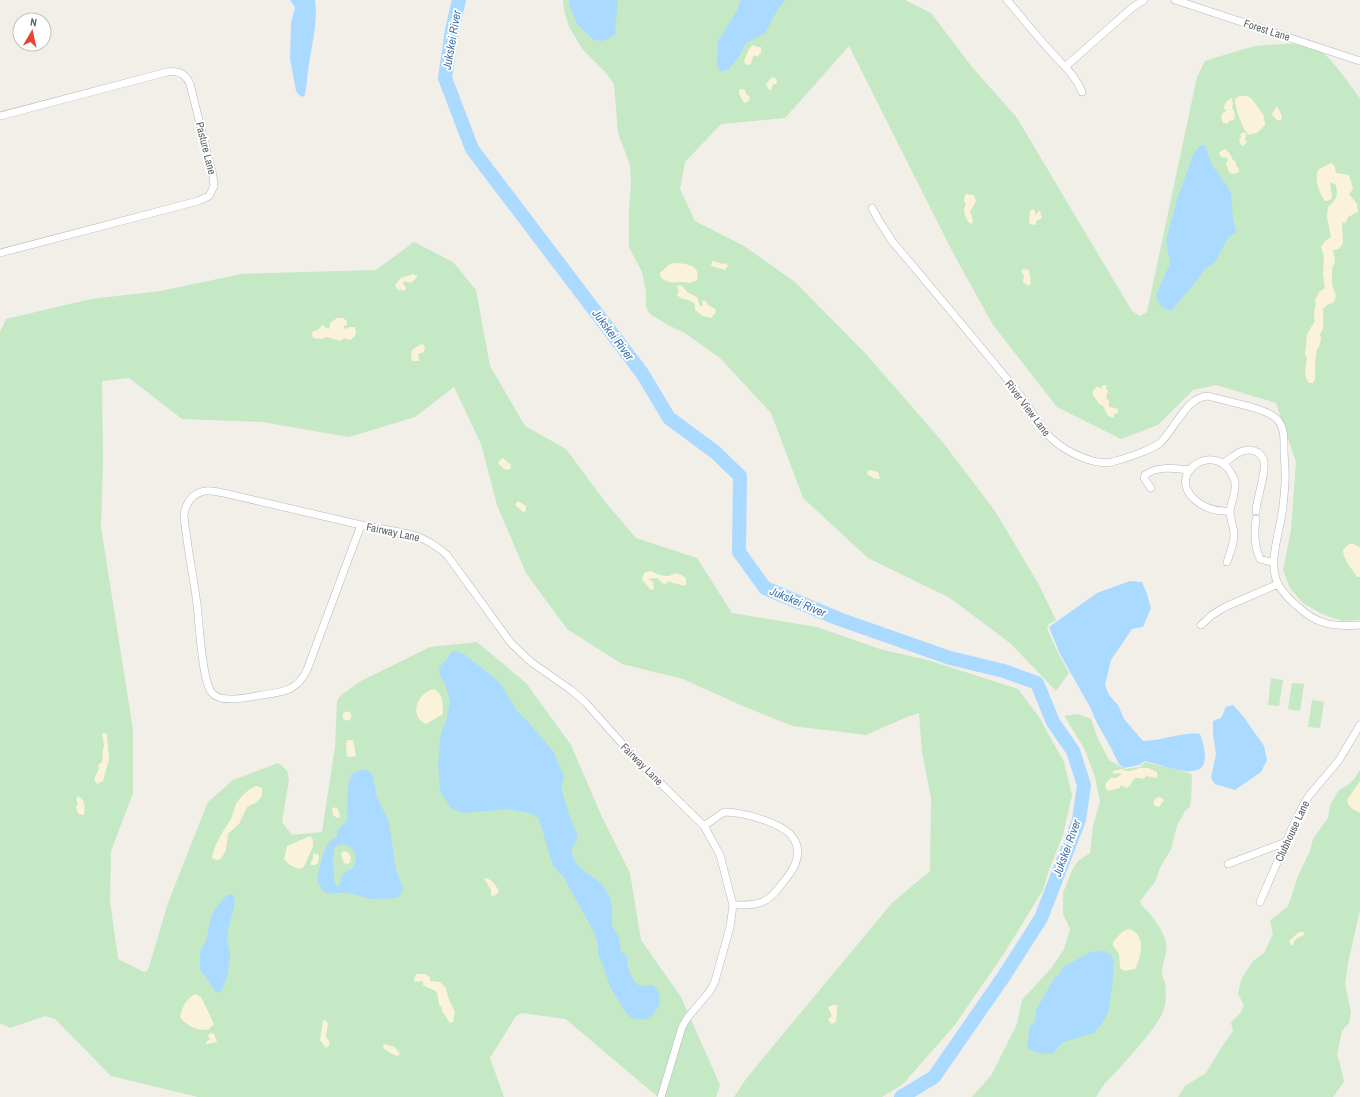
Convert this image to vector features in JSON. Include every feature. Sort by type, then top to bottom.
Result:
[{"type":"street","points":[[1007,0],[1056,57],[1066,66],[1075,78],[1082,92]]},
{"type":"street","points":[[1066,66],[1133,7],[1144,0]]},
{"type":"street","name":"Forest Lane","points":[[1175,0],[1360,61]]},
{"type":"street","name":"Pasture Lane","points":[[0,116],[167,72],[181,73],[186,76],[190,84],[213,176],[214,186],[209,196],[198,201],[0,253]]},
{"type":"street","name":"River View Lane","points":[[872,208],[892,241],[1020,395],[1046,433],[1059,444],[1080,457],[1107,463],[1155,446],[1167,435],[1193,401],[1204,396],[1256,409],[1271,414],[1276,418],[1281,425],[1283,433],[1285,479],[1283,507],[1274,562],[1278,584],[1291,601],[1317,621],[1330,625],[1360,625]]},
{"type":"street","points":[[1224,463],[1244,450],[1254,450],[1260,454],[1264,460],[1264,470],[1256,511]]},
{"type":"street","points":[[1151,488],[1144,478],[1148,473],[1161,469],[1189,470],[1204,460],[1216,460],[1224,463],[1230,470],[1235,484],[1230,511],[1234,536],[1227,562]]},
{"type":"street","points":[[1189,470],[1186,488],[1192,497],[1208,508],[1230,511]]},
{"type":"street","name":"Fairway Lane","points":[[361,525],[307,670],[301,681],[293,688],[275,693],[232,699],[221,698],[213,694],[207,682],[185,524],[185,510],[189,500],[205,491],[211,492],[361,525],[412,534],[426,539],[440,548],[451,560],[511,643],[531,662],[579,697],[634,757],[704,826],[720,855],[733,905],[730,927],[715,982],[710,991],[688,1017],[682,1027],[661,1097]]},
{"type":"street","points":[[1256,519],[1255,537],[1257,553],[1260,559],[1274,562]]},
{"type":"street","points":[[1201,625],[1216,612],[1225,607],[1278,584]]},
{"type":"street","name":"Clubhouse Lane","points":[[1260,902],[1299,812],[1308,797],[1338,760],[1360,725]]},
{"type":"street","points":[[704,826],[721,813],[733,813],[758,818],[783,828],[794,840],[797,850],[796,862],[791,873],[773,894],[763,902],[733,905]]},
{"type":"street","points":[[1228,864],[1286,842]]},
{"type":"green space","points":[[563,0],[905,0],[931,13],[972,67],[1017,118],[1132,311],[1140,316],[1147,312],[1197,77],[1205,61],[1246,49],[1266,45],[1303,45],[1316,48],[1322,52],[1334,64],[1360,98],[1360,620],[1342,621],[1322,614],[1303,603],[1290,588],[1283,570],[1291,530],[1296,462],[1276,403],[1216,385],[1193,390],[1158,425],[1121,439],[1057,407],[993,325],[952,251],[849,46],[785,118],[721,124],[685,162],[680,189],[695,221],[744,246],[795,282],[866,354],[941,440],[995,511],[1038,583],[1056,620],[1049,624],[1047,628],[1069,673],[1056,691],[1010,643],[950,598],[868,558],[803,498],[771,413],[720,358],[685,333],[650,314],[646,307],[646,291],[642,272],[629,247],[631,183],[630,165],[618,133],[614,84],[606,73],[583,50],[569,27]]},
{"type":"green space","points":[[414,242],[453,262],[476,290],[490,366],[525,426],[566,449],[606,503],[636,538],[697,558],[732,613],[817,627],[880,649],[931,661],[1018,689],[1039,717],[1064,762],[1072,795],[1063,835],[1043,890],[1003,955],[954,1026],[903,1084],[882,1097],[734,1097],[746,1079],[892,903],[930,871],[931,798],[922,752],[919,713],[866,735],[793,726],[745,707],[683,679],[622,664],[567,629],[526,573],[497,505],[481,444],[454,387],[415,417],[349,437],[262,422],[182,419],[129,378],[102,381],[103,461],[101,527],[133,730],[133,793],[111,851],[110,901],[118,958],[144,972],[147,971],[168,903],[207,804],[210,800],[233,780],[278,763],[287,771],[289,779],[282,822],[292,835],[322,832],[335,747],[337,701],[341,695],[361,681],[430,647],[477,642],[526,683],[571,745],[602,817],[630,873],[641,940],[681,997],[720,1085],[716,1097],[658,1097],[565,1019],[522,1013],[516,1016],[490,1058],[504,1097],[198,1097],[111,1076],[55,1019],[45,1016],[10,1028],[0,1023],[0,332],[6,319],[91,299],[161,291],[241,274],[376,270]]},
{"type":"green space","points":[[1271,678],[1283,680],[1279,706],[1268,705]]},
{"type":"green space","points":[[1292,683],[1304,684],[1300,711],[1288,709]]},
{"type":"green space","points":[[1312,700],[1324,702],[1320,728],[1308,727]]},
{"type":"green space","points":[[1078,714],[1091,719],[1098,739],[1109,760],[1125,769],[1140,767],[1145,762],[1190,773],[1192,775],[1190,807],[1185,811],[1177,826],[1171,849],[1160,868],[1155,882],[1140,901],[1142,906],[1158,925],[1166,943],[1162,973],[1165,983],[1165,1005],[1162,1014],[1148,1035],[1103,1086],[1096,1097],[972,1097],[992,1074],[1017,1024],[1022,1000],[1052,967],[1064,949],[1070,929],[1063,914],[1063,893],[1073,868],[1078,861],[1090,853],[1093,826],[1100,801],[1095,777],[1085,750],[1065,717]]},
{"type":"green space","points":[[1360,770],[1360,910],[1348,963],[1345,984],[1351,1012],[1349,1023],[1342,1031],[1337,1055],[1344,1082],[1333,1097],[1178,1097],[1185,1086],[1206,1073],[1233,1031],[1231,1023],[1241,1012],[1244,1005],[1238,994],[1241,980],[1252,962],[1264,953],[1273,934],[1270,921],[1288,906],[1298,876],[1310,851],[1313,839],[1328,818],[1330,805],[1339,790],[1348,785]]},
{"type":"sand","points":[[753,45],[761,47],[761,53],[757,57],[754,55],[751,64],[746,65],[744,61]]},
{"type":"sand","points":[[772,77],[776,78],[777,81],[776,84],[773,84],[771,90],[769,90],[766,84]]},
{"type":"sand","points":[[739,90],[745,90],[746,94],[750,97],[749,101],[744,103],[739,94]]},
{"type":"sand","points":[[1239,96],[1247,96],[1252,99],[1264,116],[1265,125],[1257,133],[1248,135],[1243,127],[1235,103],[1235,99]]},
{"type":"sand","points":[[1232,98],[1232,107],[1235,114],[1234,120],[1229,121],[1227,124],[1223,123],[1221,117],[1227,110],[1224,109],[1225,105],[1227,101]]},
{"type":"sand","points":[[1277,106],[1282,116],[1281,120],[1277,120],[1272,114]]},
{"type":"sand","points":[[1245,132],[1245,140],[1247,142],[1243,146],[1239,141],[1241,137],[1240,134]]},
{"type":"sand","points":[[1226,149],[1239,169],[1238,173],[1232,174],[1229,172],[1226,164],[1228,160],[1226,157],[1224,158],[1220,156],[1219,152]]},
{"type":"sand","points":[[1331,163],[1334,165],[1336,173],[1349,175],[1353,189],[1349,194],[1357,204],[1358,212],[1348,217],[1346,223],[1342,222],[1343,243],[1339,249],[1333,250],[1335,262],[1332,268],[1332,284],[1336,296],[1334,302],[1327,305],[1323,309],[1323,329],[1320,334],[1321,339],[1317,349],[1315,379],[1313,383],[1309,383],[1305,374],[1307,334],[1315,321],[1315,300],[1319,292],[1325,288],[1323,274],[1324,257],[1321,247],[1325,241],[1331,237],[1327,217],[1328,207],[1335,200],[1337,192],[1336,185],[1330,182],[1332,198],[1325,201],[1318,186],[1317,174],[1318,170]]},
{"type":"sand","points":[[965,195],[974,195],[976,201],[970,212],[973,220],[972,224],[969,223],[964,214],[966,204],[964,202]]},
{"type":"sand","points":[[1033,209],[1035,211],[1035,216],[1040,211],[1042,218],[1036,221],[1036,225],[1030,224],[1029,222],[1030,211]]},
{"type":"sand","points":[[712,261],[722,264],[725,263],[728,266],[725,270],[711,266]]},
{"type":"sand","points":[[676,263],[689,265],[695,268],[698,275],[697,280],[690,282],[669,282],[661,278],[660,273],[670,264]]},
{"type":"sand","points":[[1023,269],[1029,270],[1031,284],[1028,286],[1023,282],[1024,275],[1021,272]]},
{"type":"sand","points":[[413,274],[418,276],[411,283],[404,281],[403,283],[406,288],[404,291],[400,289],[398,291],[395,285],[401,278]]},
{"type":"sand","points":[[679,285],[682,286],[687,292],[697,297],[700,306],[703,306],[702,301],[705,300],[708,305],[715,309],[716,312],[711,318],[703,316],[695,310],[695,304],[693,302],[677,295],[679,291],[677,287]]},
{"type":"sand","points":[[337,318],[343,318],[347,321],[347,324],[343,327],[344,328],[347,329],[349,327],[355,327],[355,336],[350,340],[344,338],[341,341],[327,337],[321,339],[313,338],[313,331],[316,331],[323,325],[329,329],[330,323]]},
{"type":"sand","points":[[421,344],[425,346],[424,352],[418,354],[419,361],[412,361],[412,350]]},
{"type":"sand","points":[[1103,385],[1106,385],[1108,391],[1106,398],[1109,401],[1109,407],[1116,408],[1118,410],[1118,413],[1114,414],[1114,418],[1108,415],[1104,407],[1100,405],[1093,396],[1093,391],[1098,386],[1100,389]]},
{"type":"sand","points":[[503,458],[511,465],[511,468],[508,470],[504,469],[498,463]]},
{"type":"sand","points":[[870,470],[878,472],[880,479],[873,478],[867,474]]},
{"type":"sand","points":[[518,501],[526,506],[526,511],[523,512],[515,505]]},
{"type":"sand","points":[[1349,544],[1360,547],[1360,577],[1357,577],[1343,554],[1343,550]]},
{"type":"sand","points":[[650,571],[664,576],[677,573],[686,578],[686,586],[670,581],[665,584],[657,578],[648,579],[653,582],[654,589],[651,590],[642,580],[644,573]]},
{"type":"sand","points":[[434,689],[441,696],[443,703],[443,714],[426,724],[417,716],[417,705],[423,695]]},
{"type":"sand","points":[[347,711],[352,716],[347,721],[342,716]]},
{"type":"sand","points":[[102,733],[107,734],[109,759],[103,781],[97,784],[94,779],[99,769],[98,765],[102,762],[104,745]]},
{"type":"sand","points":[[348,740],[353,740],[356,756],[347,756],[346,744]]},
{"type":"sand","points":[[1139,768],[1148,768],[1157,772],[1157,778],[1146,776],[1144,779],[1137,778],[1133,780],[1127,788],[1121,785],[1120,788],[1108,791],[1105,787],[1106,783],[1111,778],[1116,778],[1121,775],[1120,773],[1113,774],[1113,771],[1122,769],[1130,771]]},
{"type":"sand","points":[[1360,781],[1360,813],[1350,806],[1347,800]]},
{"type":"sand","points":[[257,786],[262,788],[262,796],[257,802],[247,807],[239,824],[228,834],[226,850],[221,859],[216,860],[212,858],[217,842],[231,819],[236,804],[245,793],[251,788]]},
{"type":"sand","points":[[78,796],[84,802],[84,815],[78,814],[76,807],[78,803],[76,800]]},
{"type":"sand","points":[[1159,797],[1164,800],[1159,807],[1155,806],[1153,803],[1156,798]]},
{"type":"sand","points":[[333,807],[338,809],[340,817],[337,818],[333,815]]},
{"type":"sand","points":[[310,836],[313,840],[313,846],[304,867],[299,869],[290,865],[284,859],[287,846]]},
{"type":"sand","points":[[343,851],[348,852],[351,857],[348,864],[344,863],[341,854]]},
{"type":"sand","points":[[313,853],[319,855],[318,863],[311,865],[311,861],[313,859]]},
{"type":"sand","points":[[484,878],[492,881],[495,885],[499,891],[496,895],[491,896],[491,890]]},
{"type":"sand","points":[[1129,929],[1135,932],[1138,936],[1141,946],[1135,969],[1124,971],[1120,968],[1119,954],[1113,945],[1113,942],[1122,932]]},
{"type":"sand","points":[[1299,932],[1304,932],[1304,935],[1297,938],[1293,945],[1291,945],[1289,941]]},
{"type":"sand","points":[[417,974],[425,974],[430,977],[430,981],[440,982],[446,988],[448,997],[455,1012],[453,1022],[450,1023],[442,1011],[442,1007],[439,1005],[437,992],[423,985],[423,981],[415,982],[414,978]]},
{"type":"sand","points":[[195,994],[201,997],[214,1024],[208,1030],[192,1027],[180,1017],[185,1004]]},
{"type":"sand","points":[[837,1005],[836,1022],[831,1024],[828,1019],[832,1016],[828,1007]]},
{"type":"sand","points":[[325,1020],[328,1023],[326,1037],[329,1041],[329,1046],[326,1048],[320,1040],[323,1021]]},
{"type":"sand","points":[[211,1033],[214,1034],[217,1042],[206,1044],[206,1042],[210,1039],[208,1036]]},
{"type":"sand","points":[[384,1044],[395,1047],[400,1054],[398,1056],[390,1053],[383,1047]]},
{"type":"water","points":[[290,0],[315,0],[316,8],[305,95],[302,97],[296,91],[290,59],[291,23],[295,7]]},
{"type":"water","points":[[569,0],[618,0],[615,35],[603,41],[594,40],[577,24],[569,4]]},
{"type":"water","points":[[741,0],[785,0],[765,33],[745,44],[740,55],[729,69],[720,72],[717,64],[718,41],[737,11]]},
{"type":"water","points":[[1201,145],[1205,146],[1212,165],[1228,187],[1231,194],[1233,219],[1236,232],[1228,238],[1215,262],[1204,270],[1171,311],[1161,307],[1156,295],[1170,264],[1166,240],[1177,200],[1193,155]]},
{"type":"water","points":[[1130,581],[1142,582],[1151,608],[1143,627],[1132,629],[1111,660],[1105,685],[1109,695],[1118,705],[1124,719],[1143,741],[1194,733],[1200,734],[1205,751],[1204,763],[1200,769],[1192,771],[1181,770],[1145,761],[1139,765],[1124,768],[1119,764],[1090,707],[1060,654],[1049,627],[1097,593]]},
{"type":"water","points":[[453,651],[464,654],[497,680],[516,710],[553,751],[564,777],[561,787],[569,815],[578,837],[571,851],[575,861],[580,868],[603,886],[609,895],[612,908],[612,925],[619,938],[621,951],[627,957],[629,970],[632,977],[640,986],[653,985],[659,993],[660,1004],[653,1015],[644,1020],[631,1018],[610,987],[598,955],[598,944],[594,932],[563,876],[553,866],[539,819],[533,814],[509,809],[462,813],[451,808],[440,791],[438,763],[441,733],[446,722],[450,702],[445,683],[440,676],[439,668]]},
{"type":"water","points":[[1233,705],[1243,716],[1264,746],[1267,760],[1261,772],[1235,790],[1215,784],[1211,778],[1216,754],[1213,735],[1213,721],[1221,718],[1226,707]]},
{"type":"water","points":[[361,770],[370,772],[373,777],[377,797],[389,822],[396,870],[403,889],[398,898],[371,899],[340,892],[340,883],[343,875],[353,868],[356,860],[355,854],[350,846],[338,842],[337,831],[346,822],[348,817],[346,810],[348,807],[349,779],[355,772]]},
{"type":"water","points":[[330,841],[333,841],[334,844],[333,863],[335,892],[329,894],[322,890],[317,880],[323,855]]},
{"type":"water","points":[[228,894],[231,894],[235,900],[227,935],[230,958],[226,981],[219,993],[216,992],[200,969],[200,952],[206,941],[211,917],[215,909]]},
{"type":"water","points":[[1106,951],[1112,956],[1114,962],[1112,988],[1108,1013],[1100,1026],[1094,1033],[1063,1042],[1053,1053],[1044,1054],[1027,1049],[1030,1026],[1035,1022],[1036,1010],[1055,977],[1059,975],[1063,967],[1091,952]]},
{"type":"waterway","name":"Jukskei River","points":[[459,0],[452,30],[445,78],[472,149],[642,373],[669,418],[715,452],[740,476],[739,552],[765,588],[839,619],[950,658],[1004,671],[1037,683],[1053,722],[1073,751],[1084,785],[1079,820],[1041,918],[1004,976],[934,1077],[901,1097]]},
{"type":"waterway","points":[[334,843],[338,841]]},
{"type":"waterway","points":[[335,889],[340,889]]}]
